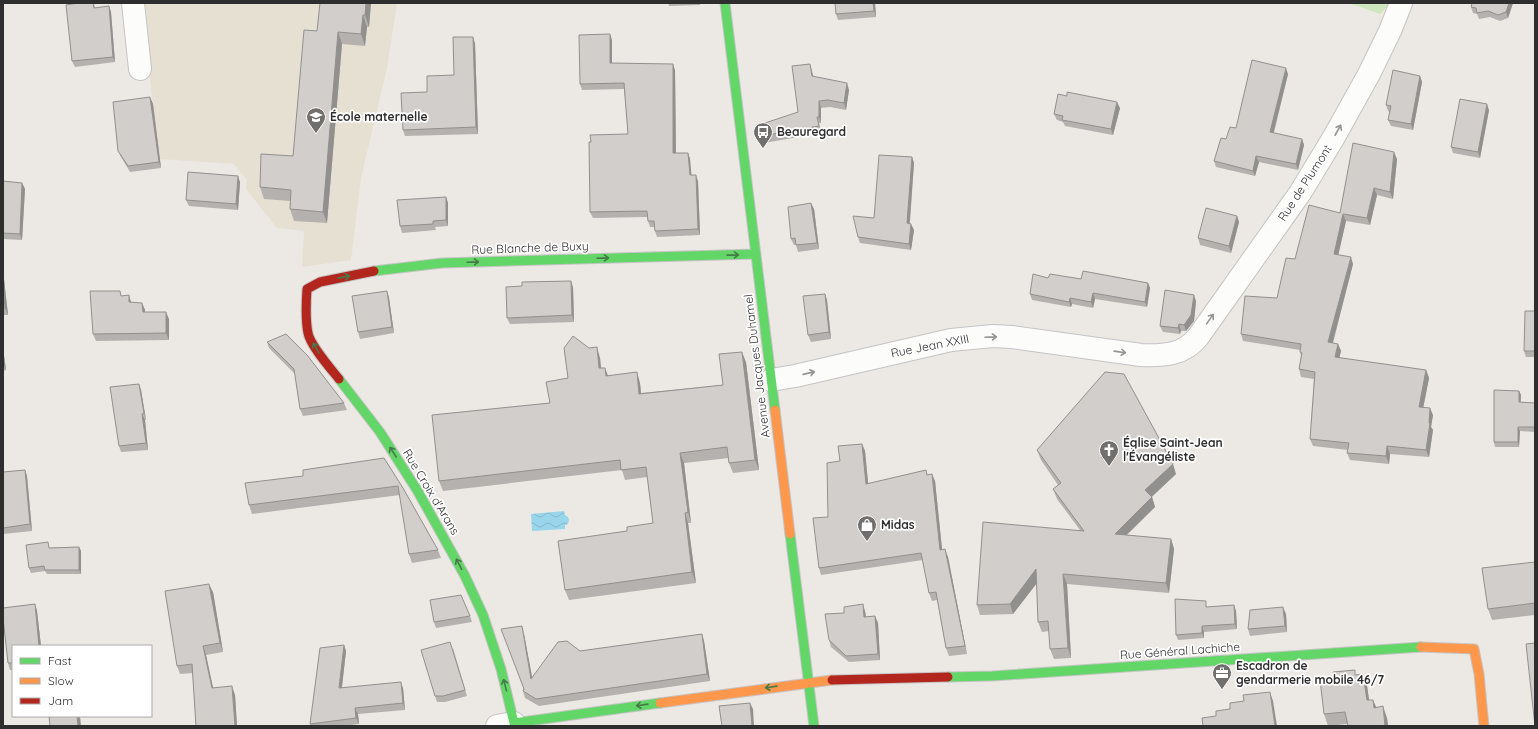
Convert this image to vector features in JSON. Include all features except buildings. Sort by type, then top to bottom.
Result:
[{"type":"street","points":[[133,3],[140,69]]},
{"type":"street","name":"Avenue Jacques Duhamel","points":[[725,3],[810,682],[814,726]]},
{"type":"street","name":"Rue de Plumont","points":[[1186,349],[1198,337],[1300,193],[1334,137],[1369,74],[1390,31],[1401,3]]},
{"type":"street","name":"Rue Blanche de Buxy","points":[[307,289],[320,282],[383,269],[442,263],[756,254]]},
{"type":"street","name":"Rue Croix d'Arans","points":[[307,289],[306,309],[308,334],[322,358],[380,432],[417,490],[452,550],[483,615],[501,669],[506,725]]},
{"type":"street","name":"Rue Jean XXIII","points":[[771,380],[795,376],[952,340],[975,337],[1012,337],[1153,356],[1173,354],[1186,349]]},
{"type":"street","name":"Rue Général Lachiche","points":[[810,682],[842,679],[992,676],[1421,647],[1474,649],[1479,674],[1484,726]]},
{"type":"street","points":[[506,725],[810,682]]},
{"type":"shaded area","points":[[140,3],[397,3],[387,68],[361,178],[351,260],[302,267],[304,231],[277,228],[246,189],[247,180],[234,164],[160,159]]},
{"type":"green space","points":[[1349,3],[1389,3],[1380,14]]},
{"type":"water","points":[[564,511],[569,520],[568,524],[565,525],[565,529],[532,531],[531,514]]},
{"type":"traffic: fast","points":[[725,3],[775,410]]},
{"type":"traffic: fast","points":[[374,271],[442,263],[756,254]]},
{"type":"traffic: fast","points":[[339,379],[380,432],[417,490],[465,576],[483,615],[501,669],[514,723],[660,703]]},
{"type":"traffic: fast","points":[[790,534],[814,726]]},
{"type":"traffic: fast","points":[[948,677],[992,676],[1421,647]]},
{"type":"traffic: slow","points":[[775,410],[790,534]]},
{"type":"traffic: slow","points":[[1421,647],[1474,649],[1479,674],[1484,726]]},
{"type":"traffic: slow","points":[[660,703],[832,680]]},
{"type":"traffic: jam","points":[[339,379],[321,357],[308,333],[306,316],[307,289],[320,282],[374,271]]},
{"type":"traffic: jam","points":[[832,680],[948,677]]},
{"type":"place","name":"École maternelle","points":[[316,134]]},
{"type":"place","name":"Beauregard","points":[[763,149]]},
{"type":"place","name":"Église Saint-Jean l'Évangéliste","points":[[1109,467]]},
{"type":"place","name":"Midas","points":[[867,542]]},
{"type":"place","name":"Escadron de gendarmerie mobile 46/7","points":[[1222,690]]}]
